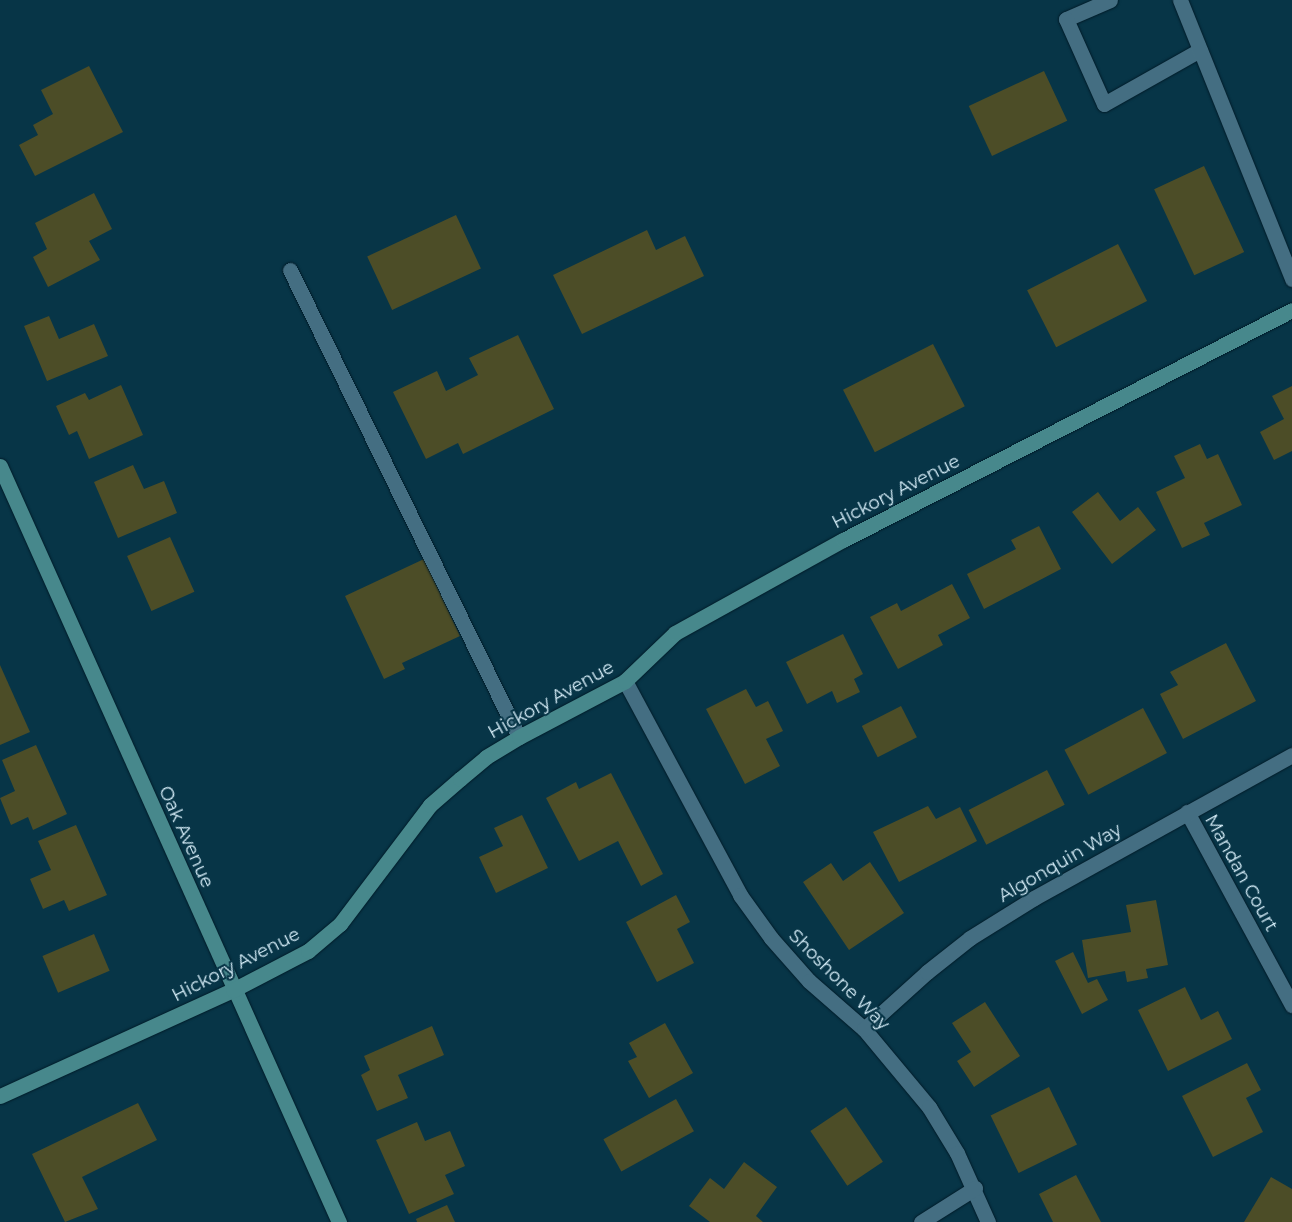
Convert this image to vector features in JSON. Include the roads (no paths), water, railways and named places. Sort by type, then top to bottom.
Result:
[{"type":"street","points":[[1110,0],[1066,19],[1104,104],[1200,50]]},
{"type":"street","points":[[1180,0],[1292,279]]},
{"type":"street","points":[[290,270],[519,738]]},
{"type":"street","name":"Hickory Avenue","points":[[0,1096],[233,990],[308,951],[340,924],[430,805],[486,757],[625,682],[675,633],[842,540],[1292,310]]},
{"type":"street","name":"Oak Avenue","points":[[0,466],[233,990],[339,1222]]},
{"type":"street","name":"Shoshone Way","points":[[625,682],[740,895],[771,938],[809,981],[864,1029],[929,1107],[974,1188],[988,1222]]},
{"type":"street","name":"Algonquin Way","points":[[864,1029],[927,972],[970,938],[1034,898],[1292,755]]},
{"type":"street","name":"Mandan Court","points":[[1187,812],[1292,1005]]},
{"type":"street","points":[[921,1222],[974,1188]]}]
